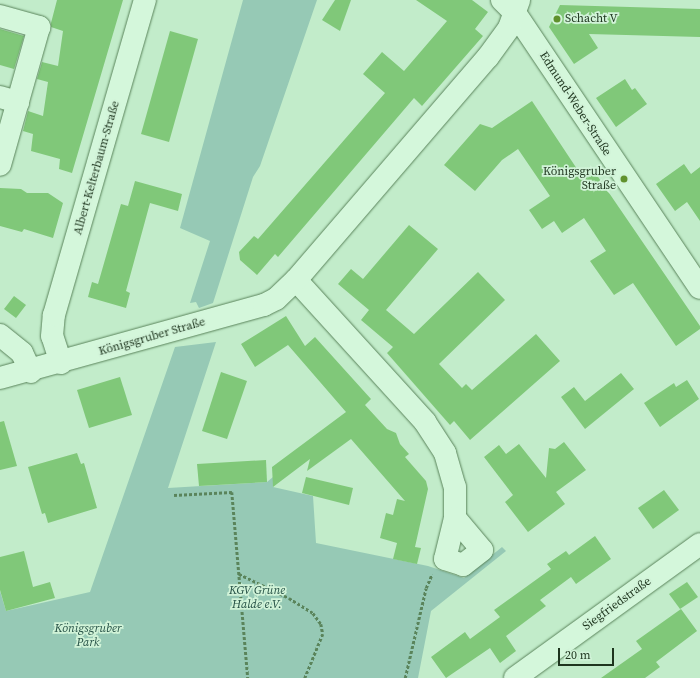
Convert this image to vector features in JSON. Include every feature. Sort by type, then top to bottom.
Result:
[{"type":"street","name":"Albert-Kelterbaum-Straße","points":[[61,363],[52,336],[54,315],[145,0]]},
{"type":"street","name":"Königsgruber Straße","points":[[0,378],[26,362],[61,363],[264,305],[284,292],[488,57],[502,39],[512,4]]},
{"type":"street","name":"Edmund-Weber-Straße","points":[[512,4],[700,288]]},
{"type":"street","points":[[0,16],[39,27],[9,100],[0,165]]},
{"type":"street","points":[[296,280],[425,422],[441,446],[455,487],[455,518],[445,559],[463,565],[482,550],[455,518]]},
{"type":"street","points":[[0,335],[26,362],[39,346],[52,336]]},
{"type":"street","name":"Siegfriedstraße","points":[[514,678],[700,544]]},
{"type":"path","points":[[174,495],[232,492],[248,678]]},
{"type":"path","points":[[405,678],[426,588],[434,571],[445,559]]},
{"type":"path","points":[[240,574],[289,598],[313,613],[321,624],[323,634],[305,678]]},
{"type":"green space","points":[[243,0],[317,0],[260,166],[253,177],[213,303],[199,308],[196,302],[190,303],[210,241],[180,228]]},
{"type":"green space","points":[[216,342],[168,488],[267,482],[273,477],[273,487],[313,496],[316,543],[428,566],[464,578],[502,547],[506,551],[431,611],[418,678],[0,678],[0,591],[6,611],[90,592],[175,347]]},
{"type":"building","points":[[57,0],[123,0],[72,173],[59,169],[60,159],[31,151],[33,134],[23,131],[28,111],[43,116],[48,82],[37,79],[42,62],[58,66],[63,31],[51,27]]},
{"type":"building","points":[[335,0],[351,0],[340,31],[322,20]]},
{"type":"building","points":[[416,0],[472,0],[488,12],[475,29],[483,36],[422,106],[414,98],[278,257],[275,254],[257,275],[240,260],[239,252],[254,236],[258,239],[385,93],[363,74],[382,52],[404,71],[447,21]]},
{"type":"building","points":[[560,5],[700,9],[700,37],[589,34],[598,48],[574,64],[549,27]]},
{"type":"building","points":[[0,29],[24,36],[14,69],[0,65]]},
{"type":"building","points":[[170,31],[198,39],[169,142],[141,134]]},
{"type":"building","points":[[625,79],[632,90],[635,88],[647,104],[616,127],[596,98]]},
{"type":"building","points":[[532,101],[581,175],[592,168],[700,326],[700,329],[676,346],[633,283],[614,295],[590,261],[606,251],[584,218],[562,233],[554,221],[542,229],[529,210],[550,196],[518,149],[502,160],[475,191],[444,165],[480,124],[492,128]]},
{"type":"building","points":[[684,164],[691,174],[700,167],[700,221],[687,202],[675,211],[656,184]]},
{"type":"building","points":[[135,181],[182,194],[178,211],[150,203],[126,291],[130,293],[126,308],[88,297],[92,282],[98,284],[121,204],[128,206]]},
{"type":"building","points":[[0,188],[21,189],[27,193],[48,193],[63,203],[53,238],[24,229],[22,232],[0,226]]},
{"type":"building","points":[[409,225],[438,249],[386,310],[414,334],[478,272],[505,300],[439,364],[462,388],[466,384],[472,390],[536,334],[560,361],[470,440],[454,421],[450,425],[387,353],[393,347],[361,320],[369,310],[338,284],[351,269],[363,279]]},
{"type":"building","points":[[14,296],[26,305],[16,318],[4,309]]},
{"type":"building","points":[[286,316],[305,346],[315,337],[371,399],[365,405],[387,429],[396,433],[400,444],[409,454],[405,457],[426,481],[428,489],[415,547],[421,548],[417,564],[393,559],[397,543],[380,538],[386,513],[393,515],[397,499],[405,501],[351,439],[307,471],[310,459],[273,487],[272,467],[346,412],[288,345],[255,367],[241,344]]},
{"type":"building","points":[[221,372],[247,381],[227,439],[202,431]]},
{"type":"building","points":[[621,373],[634,389],[585,429],[561,397],[574,387],[585,401]]},
{"type":"building","points":[[120,377],[132,415],[89,428],[77,390]]},
{"type":"building","points":[[687,380],[699,399],[660,427],[644,403],[674,383],[676,387]]},
{"type":"building","points":[[4,421],[17,466],[0,470],[0,422]]},
{"type":"building","points":[[564,442],[586,470],[556,492],[565,504],[528,532],[505,502],[513,495],[484,457],[499,445],[506,454],[519,444],[546,478],[549,448],[555,449]]},
{"type":"building","points":[[77,453],[81,464],[84,463],[97,508],[48,523],[45,513],[42,514],[28,467]]},
{"type":"building","points":[[266,460],[267,482],[199,486],[197,464]]},
{"type":"building","points":[[306,477],[353,488],[349,505],[302,493]]},
{"type":"building","points":[[664,490],[679,510],[653,529],[638,508]]},
{"type":"building","points":[[595,536],[611,559],[576,584],[571,577],[540,600],[546,606],[506,636],[516,651],[500,663],[490,648],[446,678],[431,657],[465,632],[470,639],[500,617],[494,610],[551,569],[547,564],[566,551],[569,555]]},
{"type":"building","points":[[24,551],[33,587],[50,582],[55,598],[6,611],[0,590],[0,557]]},
{"type":"building","points":[[687,582],[698,597],[680,609],[669,594]]},
{"type":"building","points":[[681,609],[697,631],[656,662],[660,667],[645,678],[601,678],[642,649],[636,641]]},
{"type":"place","name":"Schacht V","points":[[557,19]]},
{"type":"place","name":"Königsgruber Straße","points":[[624,179]]},
{"type":"park label","name":"KGV Grüne Halde e.V.","points":[[257,598]]},
{"type":"park label","name":"Königsgruber Park","points":[[88,636]]}]
